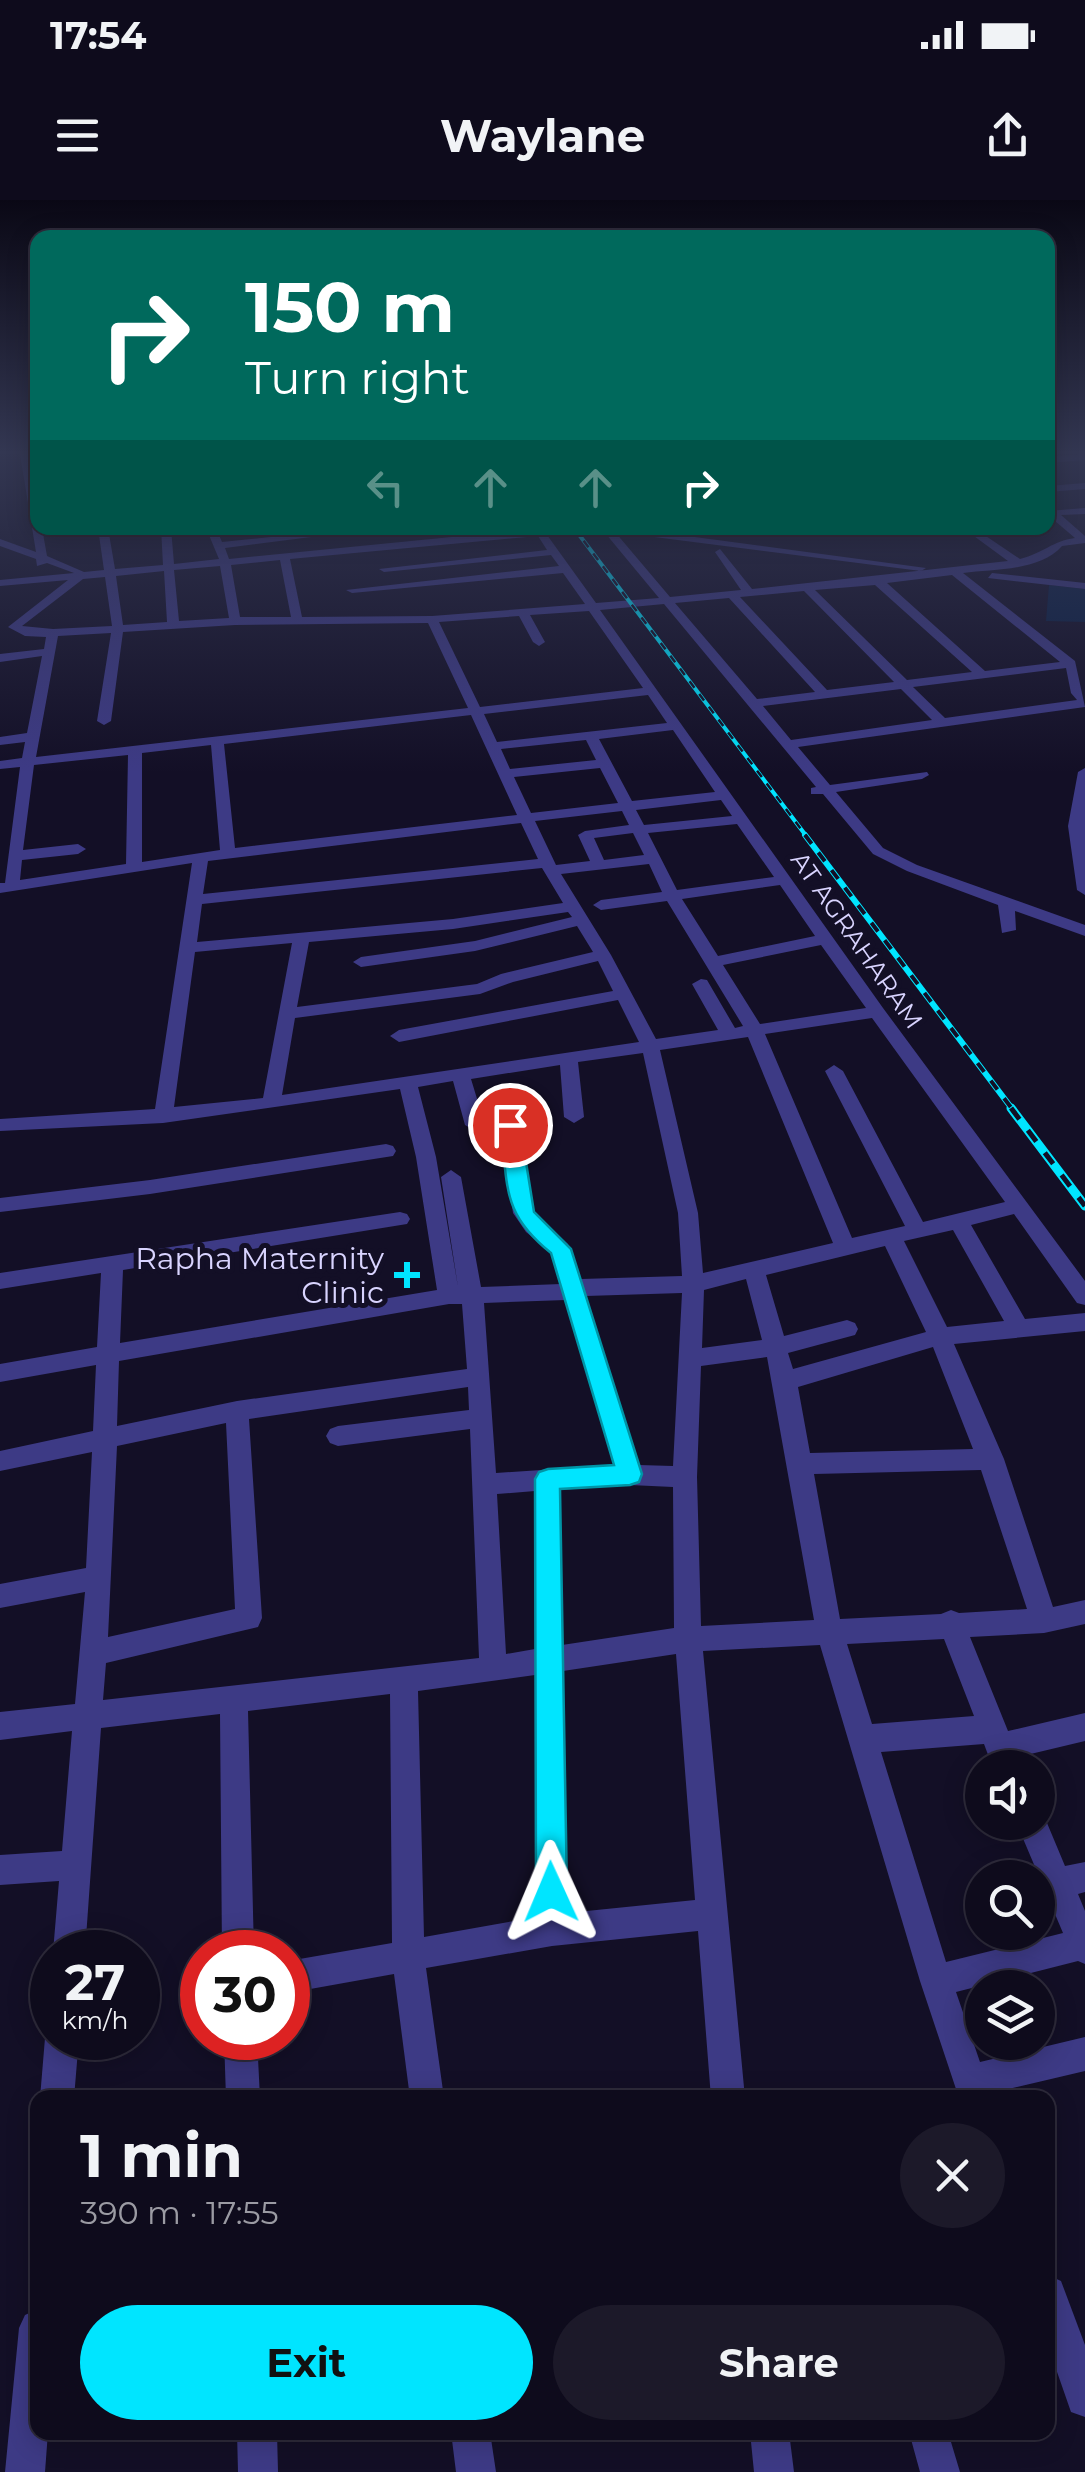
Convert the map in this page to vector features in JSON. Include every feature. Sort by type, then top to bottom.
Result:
[{"type":"street","points":[[41,560],[38,579],[41,603]]},
{"type":"street","points":[[55,560],[74,567],[79,574]]},
{"type":"street","points":[[104,722],[118,628],[109,560]]},
{"type":"street","points":[[169,560],[172,625]]},
{"type":"street","points":[[0,583],[235,560]]},
{"type":"street","points":[[285,560],[297,619]]},
{"type":"street","points":[[341,560],[363,621]]},
{"type":"street","points":[[436,560],[438,564]]},
{"type":"street","points":[[384,570],[476,560]]},
{"type":"street","name":"AT AGRAHARAM","points":[[560,560],[877,1012],[1085,1297]]},
{"type":"street","points":[[632,560],[789,744],[820,791],[888,858],[1085,930]]},
{"type":"street","points":[[726,560],[749,593]]},
{"type":"street","points":[[861,560],[1085,586]]},
{"type":"street","points":[[1012,560],[1018,564]]},
{"type":"street","points":[[0,637],[235,621],[432,619],[594,607],[878,581],[1034,560]]},
{"type":"street","points":[[225,561],[235,621]]},
{"type":"street","points":[[352,590],[566,569]]},
{"type":"street","points":[[955,572],[1071,664],[1077,692],[1085,702]]},
{"type":"street","points":[[29,633],[17,630],[16,622],[79,574]]},
{"type":"street","points":[[790,575],[942,722]]},
{"type":"street","points":[[878,581],[982,674]]},
{"type":"street","points":[[732,595],[824,694]]},
{"type":"street","points":[[523,612],[539,642]]},
{"type":"street","points":[[432,619],[549,867],[650,1045],[688,1213],[693,1284],[686,1477],[688,1639],[727,2090]]},
{"type":"street","points":[[52,633],[10,848],[6,887],[228,854],[724,794]]},
{"type":"street","points":[[0,658],[49,652]]},
{"type":"street","points":[[754,703],[1071,664]]},
{"type":"street","points":[[0,765],[651,691]]},
{"type":"street","points":[[789,744],[1085,702]]},
{"type":"street","points":[[494,746],[677,726]]},
{"type":"street","points":[[591,736],[674,897],[754,1029],[846,1248]]},
{"type":"street","points":[[0,741],[31,737]]},
{"type":"street","points":[[217,738],[228,854]]},
{"type":"street","points":[[134,868],[135,748]]},
{"type":"street","points":[[507,774],[605,763]]},
{"type":"street","points":[[1085,772],[1080,827],[1085,890]]},
{"type":"street","points":[[820,791],[922,775]]},
{"type":"street","points":[[0,806],[20,804]]},
{"type":"street","points":[[600,864],[585,835],[741,819]]},
{"type":"street","points":[[10,848],[78,849]]},
{"type":"street","points":[[163,1117],[201,858]]},
{"type":"street","points":[[194,900],[654,859]]},
{"type":"street","points":[[601,905],[784,880]]},
{"type":"street","points":[[1006,902],[1008,930]]},
{"type":"street","points":[[187,948],[578,913]]},
{"type":"street","points":[[361,962],[476,946],[578,913]]},
{"type":"street","points":[[271,1104],[301,938]]},
{"type":"street","points":[[715,962],[825,939]]},
{"type":"street","points":[[290,1012],[480,989],[507,978],[602,955]]},
{"type":"street","points":[[701,984],[730,1032]]},
{"type":"street","points":[[0,1125],[163,1117],[271,1104],[624,994]]},
{"type":"street","points":[[388,1003],[406,1062],[480,1376],[493,1669]]},
{"type":"street","points":[[406,1062],[460,1072],[877,1012]]},
{"type":"street","points":[[568,1058],[574,1117]]},
{"type":"street","points":[[834,1071],[917,1230]]},
{"type":"street","points":[[460,1072],[475,1125]]},
{"type":"street","points":[[510,1125],[523,1213],[533,1227],[561,1249],[630,1474]]},
{"type":"street","points":[[0,1206],[150,1188],[386,1151]]},
{"type":"street","points":[[452,1177],[461,1296]]},
{"type":"street","points":[[0,1373],[461,1296],[693,1284],[1018,1206]]},
{"type":"street","points":[[0,1281],[400,1219]]},
{"type":"street","points":[[958,1221],[1020,1330]]},
{"type":"street","points":[[891,1236],[942,1336],[992,1459],[1044,1621]]},
{"type":"street","points":[[71,1930],[100,1578],[112,1264]]},
{"type":"street","points":[[754,1270],[785,1381],[829,1630],[973,2089],[1085,2054]]},
{"type":"street","points":[[785,1381],[942,1336],[1085,1322]]},
{"type":"street","points":[[688,1359],[776,1347],[848,1329]]},
{"type":"street","points":[[0,1463],[236,1411],[480,1376]]},
{"type":"street","points":[[94,1653],[249,1618],[236,1411]]},
{"type":"street","points":[[338,1436],[482,1418]]},
{"type":"street","points":[[799,1464],[992,1459]]},
{"type":"street","points":[[482,1484],[630,1474],[686,1477]]},
{"type":"street","points":[[548,1479],[552,1930]]},
{"type":"street","points":[[0,1596],[100,1578]]},
{"type":"street","points":[[0,1726],[549,1662],[688,1639],[951,1622],[1044,1621],[1085,1612]]},
{"type":"street","points":[[951,1622],[1000,1748]]},
{"type":"street","points":[[404,1679],[408,1955],[426,2090]]},
{"type":"street","points":[[234,1698],[238,1930]]},
{"type":"street","points":[[863,1740],[1000,1748],[1085,1727]]},
{"type":"street","points":[[936,1981],[1084,1946],[1070,1880],[1043,1840]]},
{"type":"street","points":[[0,1870],[76,1865]]},
{"type":"street","points":[[310,1972],[552,1930],[711,1914]]},
{"type":"street","points":[[58,2090],[60,2060]]},
{"type":"street","points":[[241,2060],[243,2090]]},
{"type":"street","points":[[1055,2314],[1085,2398]]},
{"type":"street","points":[[26,2472],[30,2424]]},
{"type":"street","points":[[257,2440],[258,2472]]},
{"type":"street","points":[[471,2440],[476,2472]]},
{"type":"street","points":[[770,2440],[774,2472]]},
{"type":"street","points":[[930,2440],[940,2472]]},
{"type":"water","points":[[1049,585],[1085,589],[1085,622],[1046,621]]},
{"type":"railway","points":[[598,560],[807,837]]},
{"type":"railway","points":[[805,835],[1013,1110]]},
{"type":"railway","points":[[1011,1108],[1085,1206]]},
{"type":"place","name":"Rapha Maternity Clinic","points":[[407,1275]]},
{"type":"route","points":[[510,1125],[523,1213],[533,1227],[561,1249],[589,1352],[630,1474],[548,1479],[551,1892]]}]
